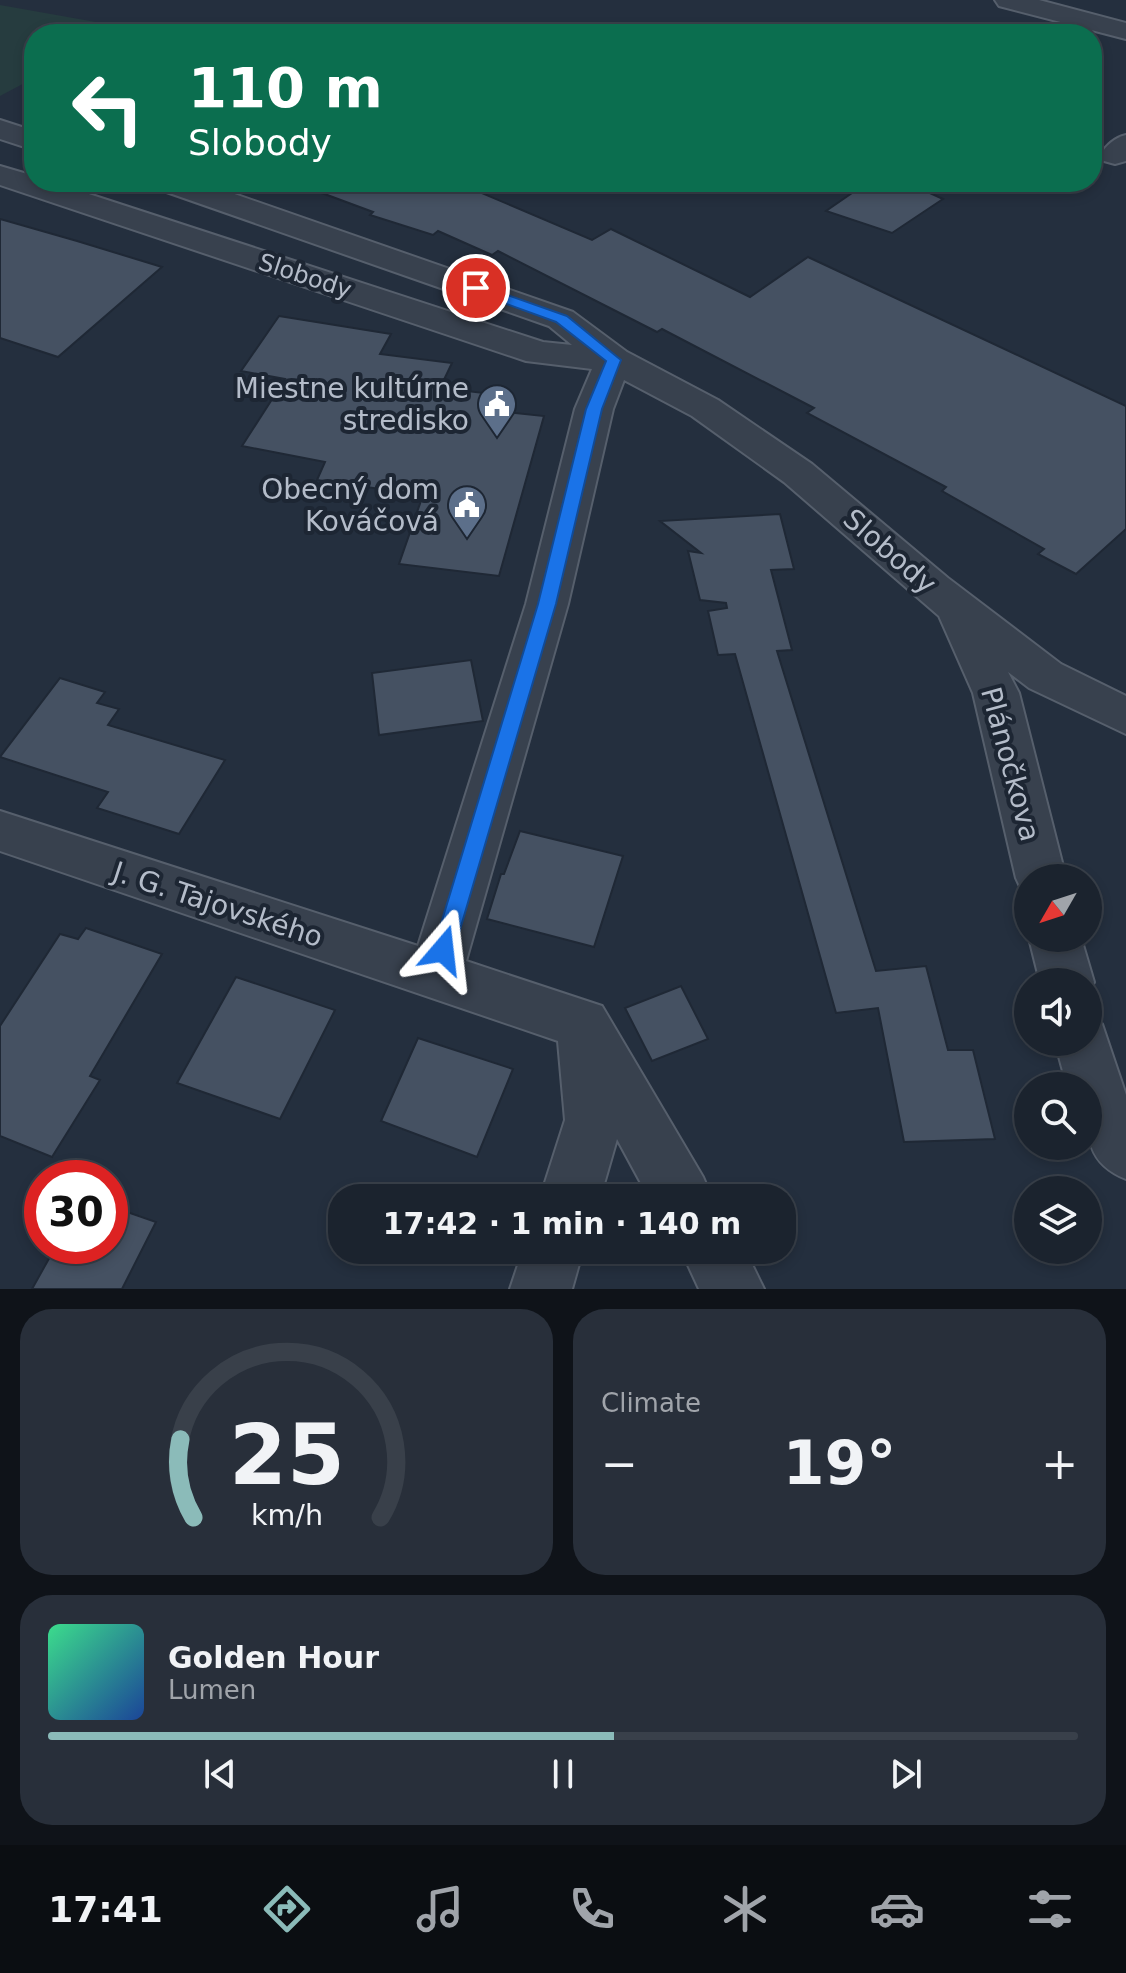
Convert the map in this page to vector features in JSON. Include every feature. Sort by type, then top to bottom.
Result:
[{"type":"street","points":[[1008,0],[1099,24]]},
{"type":"street","points":[[1102,25],[1126,31]]},
{"type":"street","points":[[0,129],[24,137]]},
{"type":"street","name":"Slobody","points":[[0,175],[24,183]]},
{"type":"street","name":"Slobody","points":[[51,192],[539,353],[614,360]]},
{"type":"street","name":"Slobody","points":[[199,192],[561,319],[614,360],[705,408],[798,473],[956,607],[1045,676],[1126,716]]},
{"type":"street","points":[[435,976],[547,604],[594,409],[614,360]]},
{"type":"street","name":"Plánočkova","points":[[956,607],[996,693],[1038,864]]},
{"type":"street","name":"J. G. Tajovského","points":[[0,831],[583,1024]]},
{"type":"street","points":[[574,1184],[594,1120],[583,1024]]},
{"type":"street","points":[[583,1024],[674,1184]]},
{"type":"street","points":[[1087,1056],[1102,1110],[1126,1151]]},
{"type":"street","points":[[541,1289],[549,1264]]},
{"type":"street","points":[[719,1264],[733,1289]]},
{"type":"green space","points":[[0,5],[107,24],[24,24],[24,83],[0,96]]},
{"type":"building","points":[[319,192],[479,192],[592,240],[611,229],[750,297],[808,257],[1126,406],[1126,529],[1076,574],[1038,554],[1044,549],[942,491],[946,487],[807,413],[814,408],[662,329],[657,332],[498,251],[492,255],[438,231],[433,235],[370,215],[373,212]]},
{"type":"building","points":[[854,192],[928,192],[943,199],[892,233],[826,211]]},
{"type":"building","points":[[0,219],[162,267],[58,357],[0,338]]},
{"type":"building","points":[[279,316],[391,334],[380,354],[452,363],[440,388],[511,396],[506,412],[544,416],[499,576],[399,564],[423,495],[317,480],[325,462],[242,446],[285,379],[241,371]]},
{"type":"building","points":[[780,514],[794,569],[771,570],[792,650],[777,651],[876,971],[926,966],[948,1050],[973,1050],[995,1139],[904,1142],[878,1008],[836,1013],[735,654],[718,655],[708,611],[727,608],[726,603],[700,600],[688,551],[701,553],[660,521]]},
{"type":"building","points":[[471,660],[483,721],[379,735],[372,673]]},
{"type":"building","points":[[60,678],[105,692],[97,703],[119,709],[108,725],[225,760],[179,834],[97,808],[108,792],[0,757]]},
{"type":"building","points":[[520,831],[623,856],[594,947],[487,919],[501,874],[504,874]]},
{"type":"building","points":[[86,928],[162,954],[90,1076],[100,1080],[52,1157],[0,1136],[0,1026],[60,934],[78,939]]},
{"type":"building","points":[[236,977],[335,1010],[280,1119],[177,1083]]},
{"type":"building","points":[[681,986],[708,1039],[652,1061],[625,1008]]},
{"type":"building","points":[[418,1038],[513,1069],[477,1157],[381,1121]]},
{"type":"building","points":[[128,1212],[156,1222],[122,1289],[32,1289],[46,1264],[128,1264]]},
{"type":"place","name":"Miestne kultúrne stredisko","points":[[497,438]]},
{"type":"place","name":"Obecný dom Kováčová","points":[[467,539]]},
{"type":"route","points":[[443,950],[547,604],[594,409],[614,360],[561,319],[476,288]]}]
